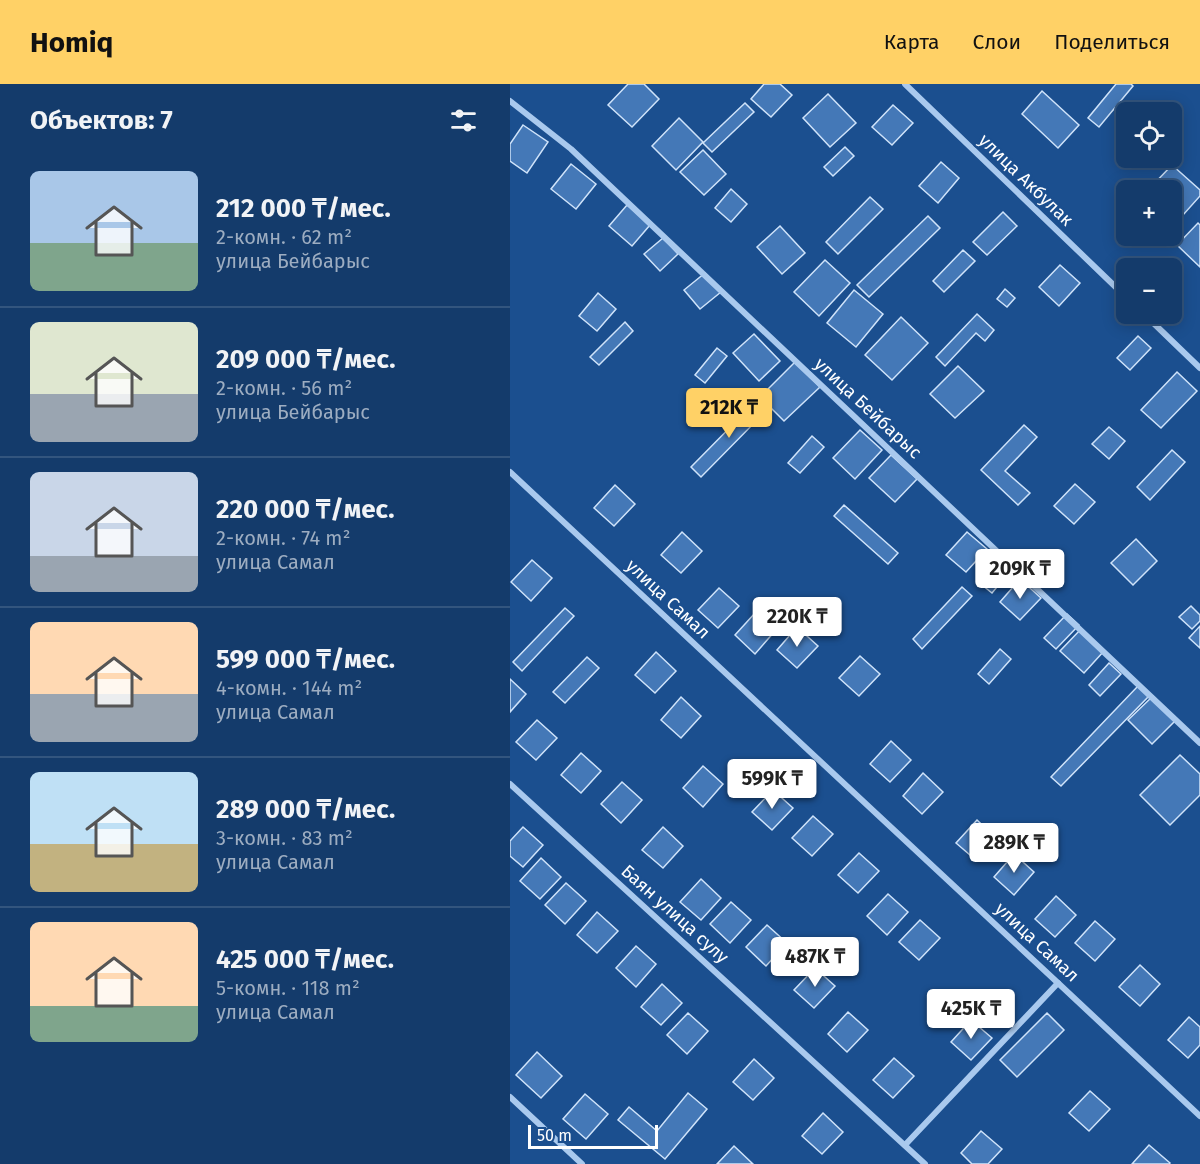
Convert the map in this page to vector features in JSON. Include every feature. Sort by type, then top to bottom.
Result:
[{"type":"street","name":"улица Акбулак","points":[[905,84],[1116,287]]},
{"type":"street","name":"улица Бейбарыс","points":[[510,101],[571,149],[1200,743]]},
{"type":"street","points":[[1154,324],[1200,368]]},
{"type":"street","name":"улица Самал","points":[[510,472],[1200,1116]]},
{"type":"street","name":"Баян улица сулу","points":[[510,784],[925,1164]]},
{"type":"street","points":[[905,1145],[1058,982]]},
{"type":"street","points":[[510,1097],[582,1164]]},
{"type":"building","points":[[628,84],[644,84],[659,99],[632,127],[608,105]]},
{"type":"building","points":[[764,84],[780,84],[792,95],[771,117],[751,99]]},
{"type":"building","points":[[1116,84],[1133,86],[1120,102],[1116,102],[1116,106],[1099,127],[1088,118]]},
{"type":"building","points":[[1042,91],[1079,125],[1058,148],[1022,114]]},
{"type":"building","points":[[828,94],[856,123],[830,147],[803,118]]},
{"type":"building","points":[[745,103],[754,112],[712,152],[703,143]]},
{"type":"building","points":[[893,105],[913,123],[892,145],[872,127]]},
{"type":"building","points":[[679,118],[703,142],[676,170],[652,146]]},
{"type":"building","points":[[523,125],[548,142],[527,173],[510,161],[510,144]]},
{"type":"building","points":[[845,147],[854,156],[833,176],[824,167]]},
{"type":"building","points":[[703,150],[726,174],[704,195],[680,172]]},
{"type":"building","points":[[941,162],[959,178],[938,203],[919,186]]},
{"type":"building","points":[[571,164],[596,184],[576,209],[551,189]]},
{"type":"building","points":[[1169,168],[1175,168],[1200,190],[1200,196],[1183,215],[1182,180],[1158,180]]},
{"type":"building","points":[[731,189],[747,204],[731,222],[715,208]]},
{"type":"building","points":[[870,197],[883,209],[838,254],[826,242]]},
{"type":"building","points":[[627,205],[650,225],[632,246],[609,226]]},
{"type":"building","points":[[1003,212],[1017,226],[987,255],[973,242]]},
{"type":"building","points":[[928,216],[940,228],[869,297],[857,285]]},
{"type":"building","points":[[1198,223],[1200,225],[1200,267],[1178,246],[1182,246],[1182,240]]},
{"type":"building","points":[[780,226],[805,253],[782,274],[757,247]]},
{"type":"building","points":[[663,238],[678,254],[660,271],[644,254]]},
{"type":"building","points":[[963,250],[975,261],[944,292],[933,281]]},
{"type":"building","points":[[825,260],[850,283],[819,316],[794,292]]},
{"type":"building","points":[[1060,265],[1080,283],[1059,306],[1039,287]]},
{"type":"building","points":[[705,273],[721,292],[700,309],[684,290]]},
{"type":"building","points":[[1005,289],[1015,298],[1007,307],[997,299]]},
{"type":"building","points":[[854,290],[883,314],[856,347],[827,323]]},
{"type":"building","points":[[598,293],[616,309],[597,331],[579,316]]},
{"type":"building","points":[[977,314],[994,330],[985,341],[976,333],[945,366],[936,357]]},
{"type":"building","points":[[901,317],[928,343],[892,380],[865,355]]},
{"type":"building","points":[[625,322],[633,331],[599,365],[590,357]]},
{"type":"building","points":[[754,334],[780,361],[759,381],[733,353]]},
{"type":"building","points":[[1138,336],[1151,348],[1130,370],[1117,358]]},
{"type":"building","points":[[717,348],[727,356],[705,383],[695,375]]},
{"type":"building","points":[[795,362],[820,387],[784,421],[760,397]]},
{"type":"building","points":[[958,366],[984,391],[955,418],[930,394]]},
{"type":"building","points":[[1177,372],[1197,391],[1161,428],[1141,410]]},
{"type":"building","points":[[756,401],[766,411],[701,477],[691,467]]},
{"type":"building","points":[[1024,425],[1037,437],[1005,471],[1030,493],[1018,505],[981,470]]},
{"type":"building","points":[[1109,427],[1125,441],[1109,459],[1092,444]]},
{"type":"building","points":[[860,430],[882,450],[855,479],[833,458]]},
{"type":"building","points":[[812,436],[824,447],[800,473],[788,463]]},
{"type":"building","points":[[1172,450],[1185,462],[1150,500],[1137,487]]},
{"type":"building","points":[[891,455],[917,479],[895,502],[869,478]]},
{"type":"building","points":[[1075,484],[1095,502],[1074,524],[1054,506]]},
{"type":"building","points":[[615,485],[635,504],[614,526],[594,508]]},
{"type":"building","points":[[844,505],[898,553],[888,564],[834,516]]},
{"type":"building","points":[[682,532],[702,551],[681,573],[661,555]]},
{"type":"building","points":[[967,532],[987,549],[966,572],[946,555]]},
{"type":"building","points":[[1136,539],[1157,561],[1133,585],[1111,563]]},
{"type":"building","points":[[532,560],[552,578],[531,601],[511,582]]},
{"type":"building","points":[[1002,562],[1011,570],[992,593],[982,585]]},
{"type":"building","points":[[1020,579],[1041,598],[1020,620],[1000,602]]},
{"type":"building","points":[[962,587],[972,596],[922,649],[913,639]]},
{"type":"building","points":[[719,588],[739,606],[718,628],[698,610]]},
{"type":"building","points":[[1191,606],[1200,615],[1200,621],[1192,629],[1179,617]]},
{"type":"building","points":[[565,608],[574,616],[522,671],[513,662]]},
{"type":"building","points":[[755,613],[775,631],[755,654],[735,635]]},
{"type":"building","points":[[1067,614],[1079,625],[1056,649],[1044,638]]},
{"type":"building","points":[[1200,626],[1200,648],[1189,638]]},
{"type":"building","points":[[797,627],[818,646],[797,668],[777,650]]},
{"type":"building","points":[[1081,629],[1104,651],[1084,673],[1060,651]]},
{"type":"building","points":[[1000,649],[1011,659],[989,684],[978,674]]},
{"type":"building","points":[[656,652],[676,671],[655,693],[635,675]]},
{"type":"building","points":[[860,656],[880,674],[859,696],[839,678]]},
{"type":"building","points":[[587,657],[599,668],[565,703],[553,692]]},
{"type":"building","points":[[1109,663],[1121,674],[1100,696],[1089,685]]},
{"type":"building","points":[[510,679],[526,694],[510,712]]},
{"type":"building","points":[[1138,686],[1149,696],[1061,786],[1051,777]]},
{"type":"building","points":[[1153,696],[1176,720],[1152,744],[1128,720]]},
{"type":"building","points":[[681,697],[701,716],[681,738],[661,720]]},
{"type":"building","points":[[537,720],[557,738],[536,760],[516,742]]},
{"type":"building","points":[[891,741],[911,760],[890,782],[870,764]]},
{"type":"building","points":[[581,753],[601,771],[581,793],[561,775]]},
{"type":"building","points":[[1180,755],[1200,774],[1200,795],[1170,825],[1140,795]]},
{"type":"building","points":[[703,766],[723,784],[703,807],[683,788]]},
{"type":"building","points":[[923,773],[943,792],[922,814],[903,796]]},
{"type":"building","points":[[622,782],[642,800],[621,823],[601,804]]},
{"type":"building","points":[[773,790],[793,808],[772,830],[752,812]]},
{"type":"building","points":[[813,816],[833,834],[812,856],[792,838]]},
{"type":"building","points":[[977,820],[997,839],[977,861],[956,843]]},
{"type":"building","points":[[523,827],[543,845],[523,867],[510,856],[510,841]]},
{"type":"building","points":[[663,827],[683,846],[663,868],[642,850]]},
{"type":"building","points":[[859,853],[879,871],[858,893],[838,875]]},
{"type":"building","points":[[1014,854],[1034,872],[1014,895],[994,877]]},
{"type":"building","points":[[541,858],[561,877],[540,899],[520,881]]},
{"type":"building","points":[[701,879],[721,898],[701,920],[680,902]]},
{"type":"building","points":[[566,883],[586,901],[565,924],[545,905]]},
{"type":"building","points":[[888,894],[908,912],[887,935],[867,916]]},
{"type":"building","points":[[1056,896],[1076,915],[1055,937],[1035,919]]},
{"type":"building","points":[[731,902],[751,920],[730,943],[710,924]]},
{"type":"building","points":[[597,912],[618,931],[597,953],[577,935]]},
{"type":"building","points":[[920,920],[940,938],[919,960],[899,942]]},
{"type":"building","points":[[1095,921],[1115,939],[1095,961],[1075,943]]},
{"type":"building","points":[[767,925],[787,943],[766,966],[746,947]]},
{"type":"building","points":[[636,946],[656,964],[636,987],[616,968]]},
{"type":"building","points":[[1140,965],[1160,984],[1140,1006],[1119,987]]},
{"type":"building","points":[[815,968],[835,986],[814,1008],[794,990]]},
{"type":"building","points":[[662,984],[682,1003],[661,1025],[641,1007]]},
{"type":"building","points":[[848,1012],[868,1030],[847,1052],[828,1034]]},
{"type":"building","points":[[688,1013],[708,1031],[687,1054],[667,1035]]},
{"type":"building","points":[[1047,1013],[1064,1030],[1017,1077],[1000,1060]]},
{"type":"building","points":[[1189,1017],[1200,1027],[1200,1045],[1188,1058],[1168,1040]]},
{"type":"building","points":[[971,1020],[992,1038],[971,1060],[951,1042]]},
{"type":"building","points":[[537,1052],[562,1076],[541,1098],[516,1075]]},
{"type":"building","points":[[894,1058],[914,1076],[893,1098],[873,1080]]},
{"type":"building","points":[[754,1059],[774,1078],[753,1100],[733,1082]]},
{"type":"building","points":[[1090,1091],[1110,1109],[1089,1131],[1069,1113]]},
{"type":"building","points":[[688,1093],[707,1109],[665,1159],[618,1120],[629,1107],[657,1131]]},
{"type":"building","points":[[585,1094],[608,1114],[586,1139],[563,1119]]},
{"type":"building","points":[[823,1113],[843,1132],[822,1154],[802,1136]]},
{"type":"building","points":[[981,1131],[1002,1149],[988,1164],[972,1164],[961,1153]]},
{"type":"building","points":[[1149,1145],[1170,1163],[1132,1164]]},
{"type":"building","points":[[734,1146],[753,1164],[717,1164]]}]
